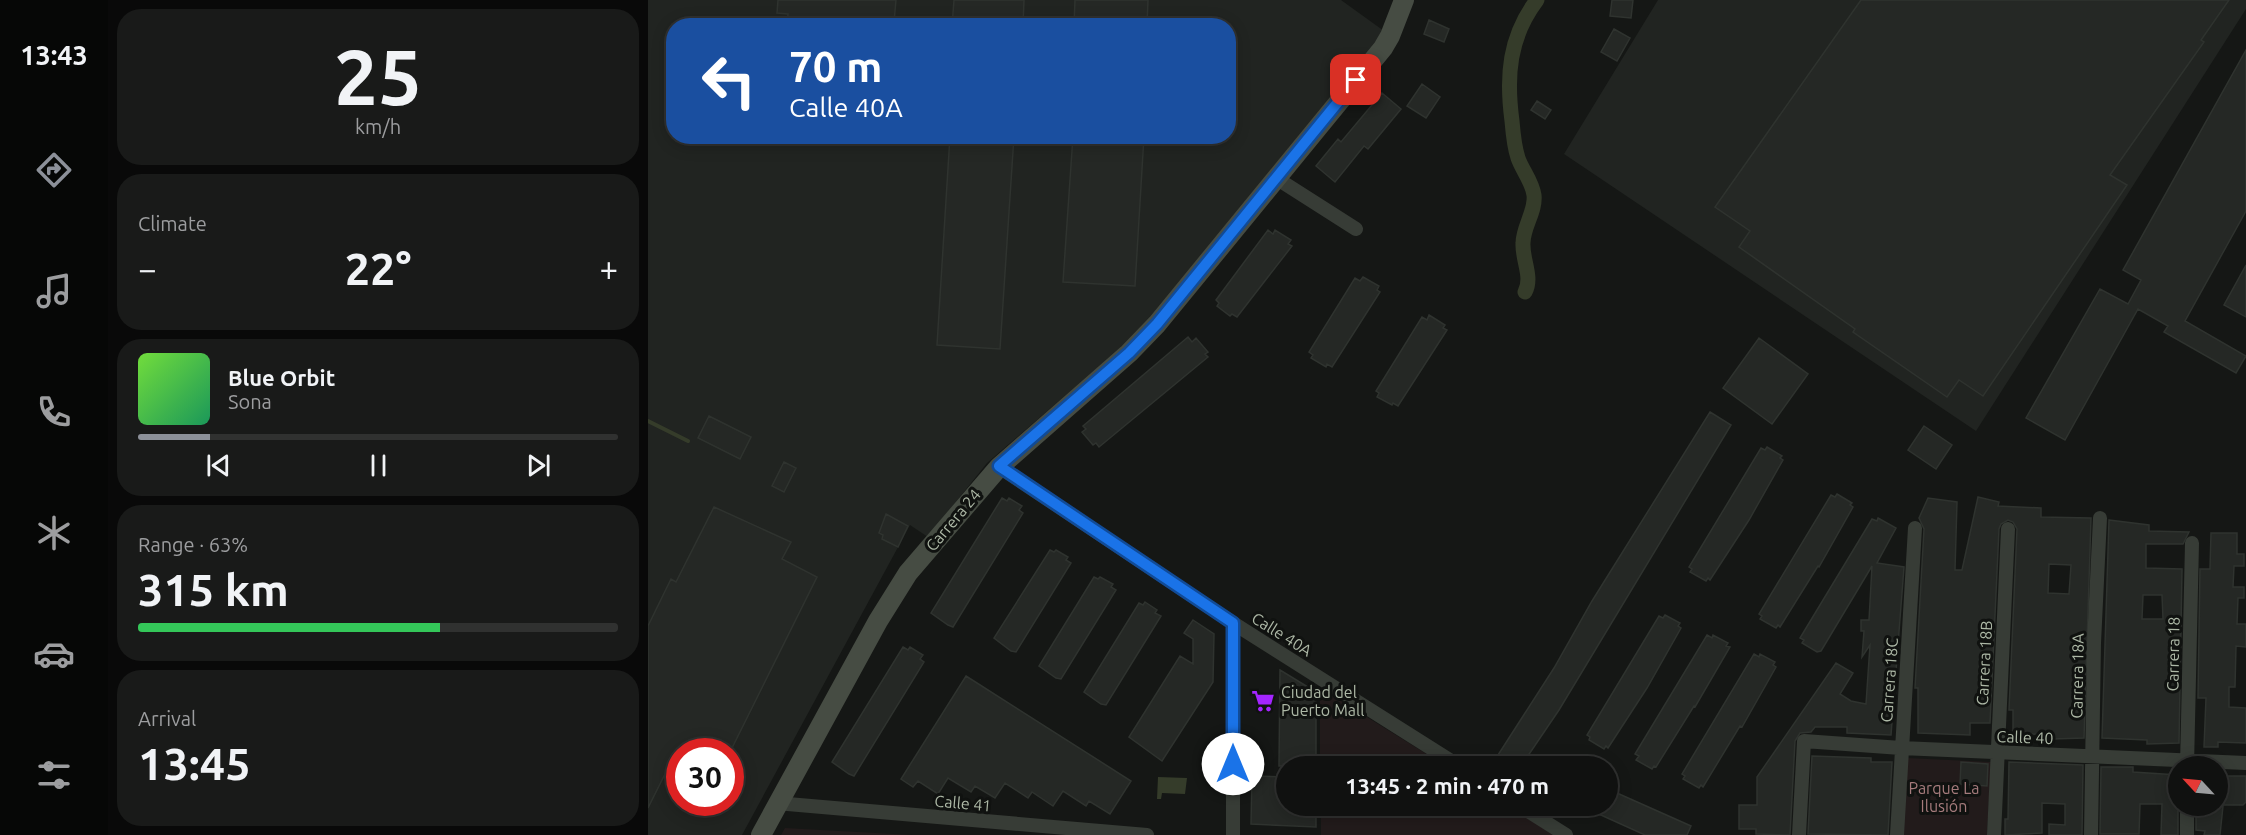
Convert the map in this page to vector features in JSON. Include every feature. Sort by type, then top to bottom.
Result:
[{"type":"street","name":"Carrera 24","points":[[761,835],[776,803],[908,573],[999,466],[1129,353],[1157,324],[1387,41],[1404,0]]},
{"type":"street","points":[[1276,178],[1356,229]]},
{"type":"street","name":"Calle 40A","points":[[999,466],[1233,623],[1443,756]]},
{"type":"street","name":"Carrera 18A","points":[[2091,835],[2094,643],[2100,518]]},
{"type":"street","name":"Carrera 18C","points":[[1897,835],[1915,528]]},
{"type":"street","name":"Carrera 18B","points":[[1994,835],[2007,529]]},
{"type":"street","name":"Carrera 18","points":[[2187,756],[2192,543]]},
{"type":"street","points":[[1233,623],[1233,835]]},
{"type":"street","name":"Calle 40","points":[[1799,835],[1804,741],[1901,748],[2093,756],[2168,762]]},
{"type":"street","name":"Calle 40","points":[[2228,763],[2246,763]]},
{"type":"street","name":"Calle 41","points":[[776,803],[1147,835]]},
{"type":"street","points":[[1536,816],[1566,835]]},
{"type":"street","points":[[2187,816],[2187,835]]},
{"type":"shaded area","points":[[648,0],[1341,0],[1384,31],[1138,333],[987,463],[928,537],[910,525],[742,835],[648,835]]},
{"type":"shaded area","points":[[1658,0],[2246,0],[2246,9],[1976,431],[1564,154]]},
{"type":"shaded area","points":[[1158,777],[1187,778],[1185,794],[1162,793],[1161,799],[1157,799]]},
{"type":"green space","points":[[1320,688],[1430,756],[1320,756]]},
{"type":"green space","name":"Parque La Ilusión","points":[[1907,758],[1991,762],[1987,835],[1903,835]]},
{"type":"green space","points":[[1321,816],[1524,816],[1554,835],[1321,835]]},
{"type":"green space","points":[[785,828],[912,835],[781,835]]},
{"type":"building","points":[[778,0],[896,0],[894,18],[788,18],[788,14],[777,13]]},
{"type":"building","points":[[954,0],[1024,0],[1023,18],[953,18]]},
{"type":"building","points":[[1075,0],[1148,0],[1147,18],[1074,18]]},
{"type":"building","points":[[1612,0],[1633,0],[1631,18],[1610,16]]},
{"type":"building","points":[[1861,0],[2229,0],[2201,40],[2204,42],[2110,175],[2127,185],[1983,396],[1959,380],[1947,397],[1853,332],[1855,329],[1739,247],[1750,231],[1715,207]]},
{"type":"building","points":[[1429,20],[1449,29],[1444,42],[1424,34]]},
{"type":"building","points":[[1614,29],[1630,38],[1617,61],[1601,52]]},
{"type":"building","points":[[2246,50],[2246,211],[2185,321],[2246,356],[2236,373],[2164,332],[2168,326],[2138,309],[2065,440],[2026,418],[2100,289],[2128,304],[2141,280],[2123,270]]},
{"type":"building","points":[[1422,84],[1440,97],[1426,118],[1407,106]]},
{"type":"building","points":[[1382,93],[1401,109],[1368,149],[1364,146],[1335,182],[1316,166],[1338,139],[1341,142]]},
{"type":"building","points":[[1537,101],[1551,110],[1545,119],[1531,110]]},
{"type":"building","points":[[950,144],[1013,144],[1000,349],[937,345]]},
{"type":"building","points":[[1072,144],[1144,144],[1135,286],[1063,282]]},
{"type":"building","points":[[1268,230],[1273,234],[1275,230],[1291,240],[1288,244],[1292,246],[1237,317],[1232,314],[1230,316],[1217,306],[1219,303],[1216,300]]},
{"type":"building","points":[[2246,265],[2246,317],[2224,305]]},
{"type":"building","points":[[1363,277],[1379,286],[1377,290],[1380,292],[1332,367],[1327,364],[1326,367],[1311,358],[1313,355],[1309,352],[1355,278],[1360,281]]},
{"type":"building","points":[[1429,315],[1445,325],[1443,328],[1447,330],[1398,406],[1393,403],[1392,405],[1377,397],[1379,393],[1376,391],[1422,317],[1427,320]]},
{"type":"building","points":[[1188,337],[1192,342],[1196,338],[1208,352],[1205,354],[1208,357],[1099,447],[1096,443],[1093,445],[1082,432],[1086,429],[1083,426]]},
{"type":"building","points":[[1759,338],[1808,374],[1772,424],[1723,388]]},
{"type":"building","points":[[1710,412],[1731,425],[1559,710],[1528,756],[1498,755],[1554,668],[1592,601]]},
{"type":"building","points":[[709,416],[751,437],[740,459],[698,438]]},
{"type":"building","points":[[1924,426],[1952,445],[1936,469],[1908,450]]},
{"type":"building","points":[[1767,447],[1782,456],[1780,458],[1783,460],[1749,520],[1710,580],[1708,578],[1706,581],[1690,572],[1692,569],[1689,567],[1761,448],[1765,450]]},
{"type":"building","points":[[784,462],[796,468],[784,492],[772,486]]},
{"type":"building","points":[[1837,494],[1852,503],[1850,505],[1853,507],[1819,567],[1780,627],[1778,625],[1776,628],[1760,619],[1762,616],[1759,614],[1831,495],[1835,497]]},
{"type":"building","points":[[1978,497],[1999,502],[1998,506],[2041,508],[2041,517],[2091,518],[2084,738],[2052,739],[2052,735],[2013,733],[2013,710],[2009,710],[2017,529],[2013,522],[2008,520],[2001,524],[1999,529],[1990,723],[1970,723],[1970,735],[1918,733],[1918,688],[1915,688],[1924,529],[1919,518],[1928,498],[1957,502],[1955,570],[1962,570]],"holes":[[[2049,564],[2071,565],[2069,594],[2048,593]]]},
{"type":"building","points":[[1002,498],[1007,501],[1009,498],[1022,506],[1019,510],[1023,513],[953,627],[948,625],[931,613]]},
{"type":"building","points":[[714,507],[791,542],[782,559],[817,577],[737,738],[666,738],[666,772],[648,808],[648,626],[671,579],[676,582]]},
{"type":"building","points":[[886,514],[908,526],[898,547],[882,539],[883,535],[879,533]]},
{"type":"building","points":[[1878,518],[1896,528],[1877,563],[1904,567],[1891,735],[1847,733],[1847,727],[1815,727],[1811,732],[1800,733],[1795,741],[1790,835],[1756,834],[1756,829],[1739,829],[1739,805],[1757,805],[1757,777],[1836,663],[1853,673],[1840,694],[1851,701],[1866,704],[1870,645],[1862,657],[1864,631],[1861,631],[1861,620],[1869,620],[1872,566],[1821,651],[1817,652],[1802,643],[1804,640],[1800,638],[1872,519],[1877,521]]},
{"type":"building","points":[[2109,520],[2149,525],[2149,531],[2189,532],[2183,544],[2146,544],[2146,568],[2182,569],[2179,743],[2147,744],[2147,740],[2102,738]],"holes":[[[2143,595],[2162,595],[2163,619],[2142,619]]]},
{"type":"building","points":[[2211,533],[2237,533],[2237,554],[2244,554],[2244,566],[2234,566],[2233,587],[2244,587],[2244,598],[2238,598],[2237,624],[2246,624],[2246,647],[2236,646],[2235,687],[2229,687],[2229,707],[2246,708],[2246,743],[2218,742],[2218,747],[2204,747],[2206,698],[2198,698],[2200,569],[2210,569]]},
{"type":"building","points":[[1050,550],[1054,552],[1056,550],[1068,557],[1066,560],[1071,563],[1016,652],[1011,651],[994,638]]},
{"type":"building","points":[[1094,577],[1098,579],[1100,577],[1113,584],[1111,587],[1116,590],[1061,679],[1056,678],[1039,666]]},
{"type":"building","points":[[1145,602],[1157,610],[1155,613],[1161,616],[1106,705],[1101,704],[1084,692],[1139,603],[1143,605]]},
{"type":"building","points":[[1665,615],[1680,623],[1678,626],[1681,628],[1647,688],[1608,748],[1606,746],[1604,749],[1589,740],[1590,737],[1587,735],[1659,616],[1663,618]]},
{"type":"building","points":[[1193,620],[1214,634],[1213,682],[1162,761],[1129,737],[1180,656],[1193,664],[1193,639],[1184,633]]},
{"type":"building","points":[[1707,635],[1712,638],[1713,635],[1728,643],[1726,646],[1730,647],[1695,707],[1656,767],[1652,769],[1636,760],[1639,756],[1635,754]]},
{"type":"building","points":[[903,647],[908,650],[910,647],[923,655],[920,659],[924,662],[854,776],[849,774],[832,762]]},
{"type":"building","points":[[1754,654],[1759,657],[1760,654],[1775,662],[1773,665],[1776,667],[1742,727],[1740,726],[1703,787],[1701,785],[1699,788],[1683,779],[1685,776],[1682,774]]},
{"type":"building","points":[[1280,670],[1316,692],[1316,756],[1279,756]]},
{"type":"building","points":[[966,676],[1131,781],[1110,814],[1089,801],[1086,806],[1063,791],[1053,806],[1032,792],[1028,798],[1005,783],[995,798],[975,786],[971,792],[948,778],[938,794],[918,781],[913,787],[901,779]]},
{"type":"building","points":[[1812,756],[1871,758],[1871,762],[1892,762],[1888,835],[1808,834]]},
{"type":"building","points":[[1961,762],[1988,764],[1987,786],[1960,784]]},
{"type":"building","points":[[2009,762],[2083,765],[2082,835],[2049,835],[2049,824],[2065,825],[2065,804],[2042,803],[2042,833],[2005,835],[2005,819],[2008,819]]},
{"type":"building","points":[[2101,767],[2133,767],[2133,772],[2168,774],[2168,816],[2178,816],[2178,835],[2161,835],[2162,804],[2140,804],[2139,834],[2100,834]]},
{"type":"building","points":[[1252,776],[1276,777],[1276,816],[1316,816],[1316,827],[1251,824]]},
{"type":"building","points":[[2228,776],[2246,776],[2246,802],[2243,805],[2228,805]]},
{"type":"building","points":[[1618,793],[1691,826],[1687,835],[1645,835],[1603,816],[1618,816]]},
{"type":"building","points":[[2196,816],[2222,816],[2220,835],[2204,835],[2205,831],[2196,830]]},
{"type":"waterway","points":[[1525,292],[1528,274],[1523,249],[1524,237],[1533,207],[1534,195],[1516,149],[1509,88],[1515,43],[1520,28],[1537,0]]},
{"type":"waterway","points":[[648,421],[688,441]]},
{"type":"place","name":"Ciudad del Puerto Mall","points":[[1263,701]]},
{"type":"route","points":[[1233,764],[1233,623],[999,466],[1129,353],[1157,324],[1356,80]]}]
